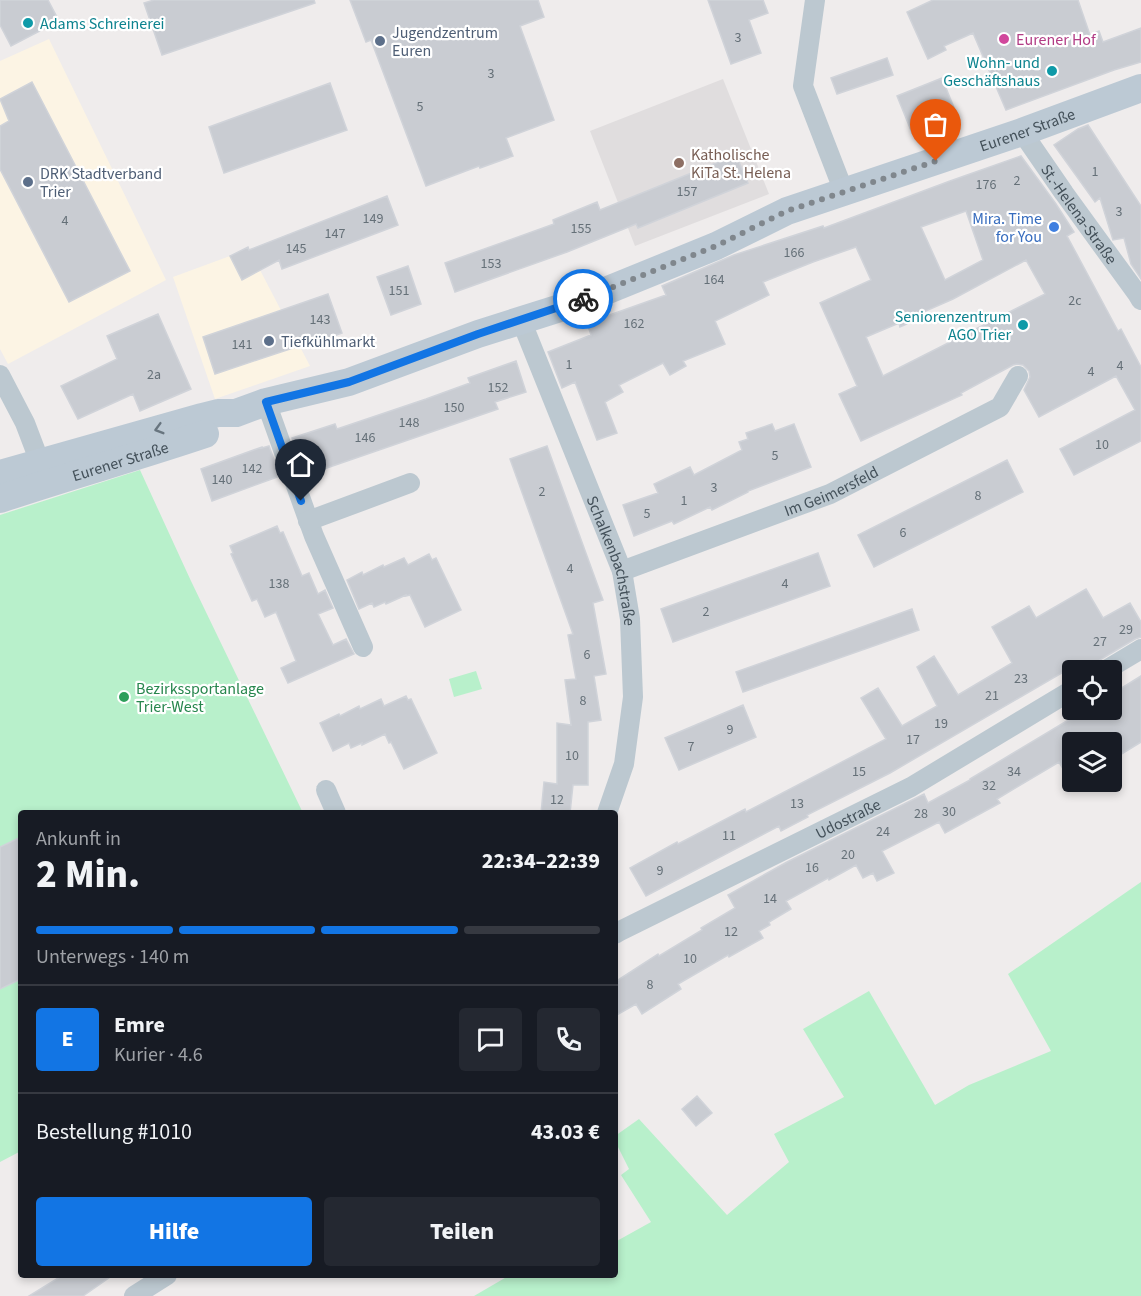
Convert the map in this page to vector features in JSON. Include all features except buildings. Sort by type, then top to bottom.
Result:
[{"type":"street","points":[[815,0],[804,86],[844,192]]},
{"type":"street","name":"Eurener Straße","points":[[0,474],[44,472],[143,455],[207,433],[236,413],[266,402],[349,382],[478,334],[576,303],[716,246],[787,211],[1022,132],[1141,88]]},
{"type":"street","name":"St.-Helena-Straße","points":[[1022,132],[1140,296]]},
{"type":"street","name":"Schalkenbachstraße","points":[[521,320],[622,571],[630,619],[633,697],[624,764],[608,810]]},
{"type":"street","points":[[0,375],[26,423],[44,472]]},
{"type":"street","name":"Im Geimersfeld","points":[[622,571],[830,494],[1000,407],[1018,376]]},
{"type":"street","points":[[266,402],[308,521],[363,647]]},
{"type":"street","name":"Eurener Straße","points":[[0,499],[44,472]]},
{"type":"street","points":[[308,521],[410,483]]},
{"type":"street","points":[[1122,660],[1141,649]]},
{"type":"street","name":"Udostraße","points":[[618,930],[911,787],[1062,696]]},
{"type":"street","points":[[326,790],[335,810]]},
{"type":"street","points":[[134,1296],[162,1278]]},
{"type":"shaded area","points":[[49,39],[166,280],[8,364],[0,349],[0,61]]},
{"type":"shaded area","name":"Katholische KiTa St. Helena","points":[[723,79],[769,194],[635,246],[590,131]]},
{"type":"shaded area","points":[[248,247],[310,366],[215,399],[173,277]]},
{"type":"green space","name":"Bezirkssportanlage Trier-West","points":[[140,470],[302,810],[18,810],[18,1153],[0,1162],[0,515]]},
{"type":"green space","points":[[476,671],[482,689],[454,697],[449,679]]},
{"type":"green space","points":[[1141,882],[1141,1296],[474,1296],[505,1278],[618,1278],[618,1240],[651,1222],[621,1175],[629,1169],[618,1147],[618,1134],[639,1119],[727,1215],[789,1162],[774,1134],[844,1097],[803,1029],[869,991],[935,1105],[969,1085],[1051,1051],[1008,974]]},
{"type":"way so far","points":[[583,299],[716,246],[787,211],[936,161]]},
{"type":"place","name":"Adams Schreinerei","points":[[28,23]]},
{"type":"place","name":"Eurener Hof","points":[[1004,39]]},
{"type":"place","name":"Jugendzentrum Euren","points":[[380,41]]},
{"type":"place","name":"Wohn- und Geschäftshaus","points":[[1052,71]]},
{"type":"place","name":"Katholische KiTa St. Helena","points":[[679,163]]},
{"type":"place","name":"DRK Stadtverband Trier","points":[[28,182]]},
{"type":"place","name":"Mira. Time for You","points":[[1054,227]]},
{"type":"place","name":"Seniorenzentrum AGO Trier","points":[[1023,325]]},
{"type":"place","name":"Tiefkühlmarkt","points":[[269,341]]},
{"type":"place","name":"Bezirkssportanlage Trier-West","points":[[124,697]]},
{"type":"route","points":[[301,501],[266,402],[349,382],[478,334],[583,299]]}]
